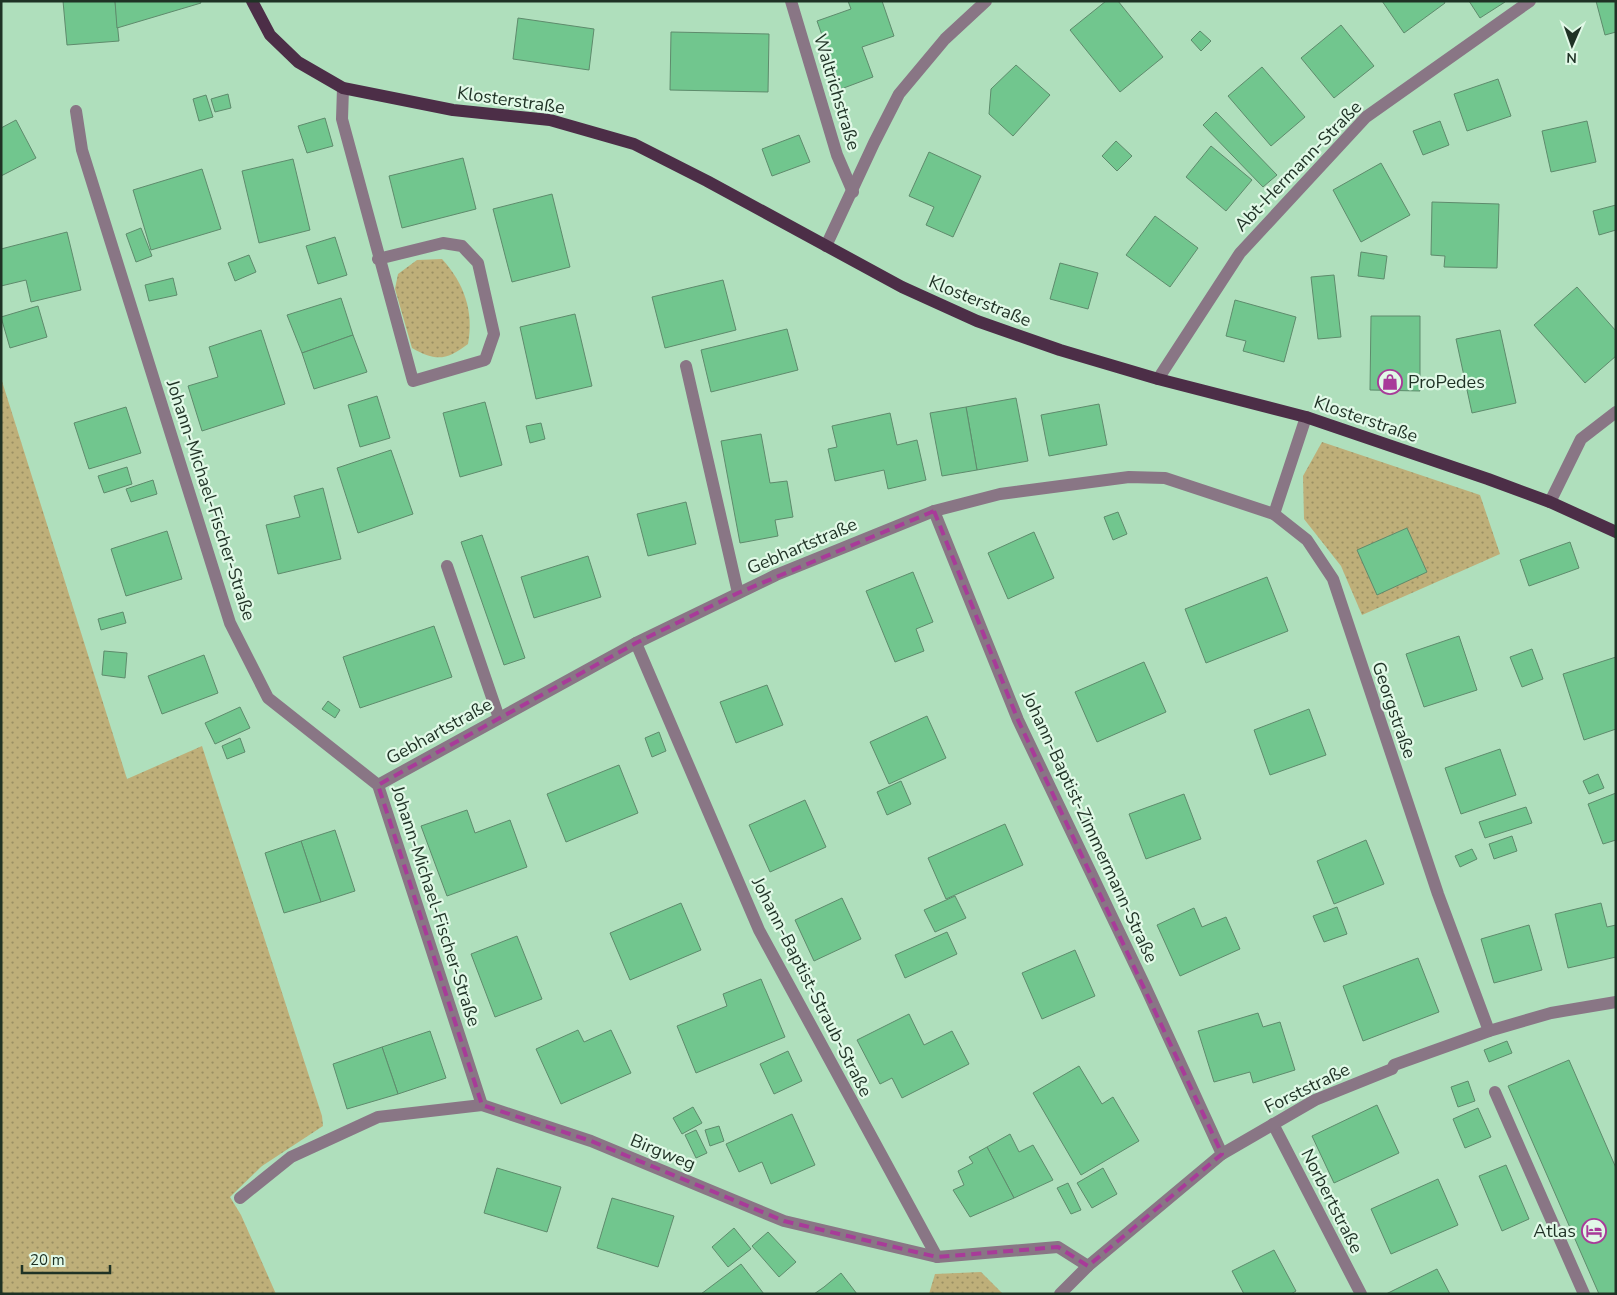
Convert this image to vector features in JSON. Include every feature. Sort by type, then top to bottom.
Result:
[{"type":"main road","name":"Klosterstraße","points":[[252,1],[270,34],[298,62],[343,88],[453,110],[550,120],[634,144],[707,180],[902,287],[977,321],[1060,350],[1158,379],[1306,417],[1550,502],[1616,532]]},
{"type":"street","name":"Waltrichstraße","points":[[791,1],[837,155],[853,192]]},
{"type":"street","name":"Waltrichstraße","points":[[826,246],[853,192],[874,143],[900,94],[945,39],[986,1]]},
{"type":"street","name":"Abt-Hermann-Straße","points":[[1158,379],[1240,252],[1366,116],[1530,1]]},
{"type":"street","points":[[343,88],[342,119],[378,259],[413,381],[485,360],[494,334],[478,263],[462,246],[443,243],[378,259]]},
{"type":"street","name":"Johann-Michael-Fischer-Straße","points":[[76,111],[82,150],[230,623],[268,698],[378,785],[482,1104]]},
{"type":"street","points":[[686,366],[738,593]]},
{"type":"street","points":[[1550,502],[1581,439],[1616,412]]},
{"type":"street","points":[[1274,514],[1306,417]]},
{"type":"street","name":"Gebhartstraße","points":[[378,785],[636,644],[776,574],[934,511],[1000,494],[1129,477],[1165,478],[1274,514]]},
{"type":"street","name":"Johann-Baptist-Zimmermann-Straße","points":[[934,511],[1018,720],[1141,977],[1222,1154]]},
{"type":"street","name":"Georgstraße","points":[[1274,514],[1307,540],[1333,579],[1438,894],[1489,1031]]},
{"type":"street","points":[[447,566],[499,718]]},
{"type":"street","name":"Johann-Baptist-Straub-Straße","points":[[636,644],[759,930],[937,1257]]},
{"type":"street","name":"Forststraße","points":[[1060,1294],[1088,1266],[1222,1154],[1315,1100],[1392,1069],[1394,1066],[1489,1031],[1551,1013],[1616,1002]]},
{"type":"street","points":[[1495,1092],[1584,1294]]},
{"type":"street","name":"Birgweg","points":[[240,1198],[291,1157],[378,1117],[482,1104],[591,1141],[784,1221],[937,1257],[1058,1247],[1088,1266]]},
{"type":"street","name":"Norbertstraße","points":[[1272,1124],[1361,1294]]},
{"type":"highlighted area","points":[[934,511],[1018,720],[1222,1154],[1088,1266],[1058,1247],[937,1257],[784,1221],[591,1141],[482,1105],[378,785],[636,643],[738,593]]},
{"type":"shaded area","points":[[442,259],[450,268],[466,298],[470,332],[468,344],[461,349],[447,356],[435,357],[420,353],[412,348],[395,289],[398,274],[417,260]]},
{"type":"shaded area","points":[[1,378],[127,779],[202,746],[322,1116],[323,1126],[262,1166],[230,1197],[241,1215],[276,1294],[1,1294]]},
{"type":"shaded area","points":[[1322,442],[1480,495],[1500,554],[1362,615],[1341,566],[1304,519],[1303,476]]},
{"type":"shaded area","points":[[981,1272],[1003,1294],[929,1294],[935,1274]]},
{"type":"building","points":[[63,1],[115,1],[119,41],[67,45]]},
{"type":"building","points":[[115,1],[200,1],[201,3],[117,28]]},
{"type":"building","points":[[848,1],[882,1],[894,36],[862,47],[873,77],[841,89],[817,21],[851,9]]},
{"type":"building","points":[[1106,1],[1118,1],[1163,57],[1120,92],[1070,30]]},
{"type":"building","points":[[1382,1],[1444,1],[1445,3],[1404,33]]},
{"type":"building","points":[[1469,1],[1505,1],[1505,2],[1480,18]]},
{"type":"building","points":[[1596,1],[1616,1],[1616,32],[1605,35]]},
{"type":"building","points":[[518,18],[594,29],[589,70],[513,59]]},
{"type":"building","points":[[1341,25],[1374,66],[1334,98],[1301,58]]},
{"type":"building","points":[[1200,31],[1211,41],[1201,51],[1191,40]]},
{"type":"building","points":[[671,32],[769,34],[768,92],[670,90]]},
{"type":"building","points":[[1016,65],[1050,95],[1013,136],[989,114],[991,89]]},
{"type":"building","points":[[1262,67],[1305,117],[1271,146],[1228,96]]},
{"type":"building","points":[[1498,79],[1511,116],[1467,131],[1454,94]]},
{"type":"building","points":[[228,94],[231,108],[215,112],[211,99]]},
{"type":"building","points":[[206,95],[213,117],[199,121],[193,99]]},
{"type":"building","points":[[1216,112],[1277,175],[1263,187],[1203,125]]},
{"type":"building","points":[[325,118],[333,146],[307,153],[298,126]]},
{"type":"building","points":[[16,120],[36,158],[1,176],[1,128]]},
{"type":"building","points":[[1440,121],[1449,145],[1423,155],[1413,131]]},
{"type":"building","points":[[1587,121],[1596,162],[1551,172],[1542,131]]},
{"type":"building","points":[[799,135],[810,162],[772,176],[762,149]]},
{"type":"building","points":[[1116,141],[1132,156],[1117,171],[1102,156]]},
{"type":"building","points":[[1211,146],[1252,180],[1226,211],[1186,177]]},
{"type":"building","points":[[929,152],[981,176],[953,237],[926,225],[934,207],[909,196]]},
{"type":"building","points":[[463,158],[476,209],[402,228],[389,176]]},
{"type":"building","points":[[293,159],[310,230],[259,243],[242,171]]},
{"type":"building","points":[[1381,163],[1410,215],[1361,242],[1333,190]]},
{"type":"building","points":[[202,169],[221,229],[151,250],[133,190]]},
{"type":"building","points":[[552,194],[570,267],[512,282],[493,209]]},
{"type":"building","points":[[1432,202],[1499,204],[1497,268],[1444,267],[1445,256],[1431,255]]},
{"type":"building","points":[[1616,205],[1616,230],[1599,235],[1593,211]]},
{"type":"building","points":[[1155,216],[1198,248],[1170,287],[1126,255]]},
{"type":"building","points":[[141,228],[152,256],[136,262],[126,234]]},
{"type":"building","points":[[67,232],[81,290],[31,302],[26,280],[1,286],[1,249]]},
{"type":"building","points":[[335,237],[347,275],[318,284],[306,246]]},
{"type":"building","points":[[1361,252],[1387,256],[1384,279],[1358,276]]},
{"type":"building","points":[[249,255],[256,272],[235,281],[228,263]]},
{"type":"building","points":[[1060,263],[1098,273],[1088,309],[1050,299]]},
{"type":"building","points":[[1334,275],[1341,337],[1318,339],[1311,277]]},
{"type":"building","points":[[173,278],[177,295],[149,301],[145,285]]},
{"type":"building","points":[[723,280],[736,330],[665,348],[652,297]]},
{"type":"building","points":[[1577,287],[1616,331],[1616,356],[1585,383],[1534,325]]},
{"type":"building","points":[[341,298],[353,335],[302,353],[287,315]]},
{"type":"building","points":[[1235,300],[1296,317],[1284,362],[1243,351],[1246,341],[1226,336]]},
{"type":"building","points":[[38,306],[47,337],[10,348],[1,317]]},
{"type":"building","points":[[575,314],[592,386],[536,399],[520,327]]},
{"type":"building","points":[[1371,316],[1420,316],[1420,391],[1370,390]]},
{"type":"building","points":[[787,329],[798,370],[711,392],[701,350]]},
{"type":"building","points":[[261,330],[285,404],[202,431],[188,386],[218,377],[209,347]]},
{"type":"building","points":[[1500,330],[1516,403],[1472,413],[1456,339]]},
{"type":"building","points":[[353,335],[367,372],[314,389],[302,353]]},
{"type":"building","points":[[377,396],[390,438],[360,447],[348,405]]},
{"type":"building","points":[[1016,398],[1028,461],[977,470],[966,407]]},
{"type":"building","points":[[485,402],[502,465],[460,477],[443,413]]},
{"type":"building","points":[[1099,404],[1107,445],[1049,456],[1041,415]]},
{"type":"building","points":[[126,407],[141,453],[89,469],[74,423]]},
{"type":"building","points":[[966,407],[977,470],[942,476],[930,413]]},
{"type":"building","points":[[890,413],[897,445],[917,440],[926,480],[888,489],[884,470],[835,481],[828,449],[837,447],[832,426]]},
{"type":"building","points":[[541,423],[545,439],[530,443],[526,426]]},
{"type":"building","points":[[761,434],[770,483],[787,481],[793,517],[775,520],[778,536],[740,543],[721,441]]},
{"type":"building","points":[[391,450],[413,514],[358,533],[337,468]]},
{"type":"building","points":[[127,467],[132,484],[104,493],[98,476]]},
{"type":"building","points":[[153,480],[157,494],[131,502],[126,489]]},
{"type":"building","points":[[323,488],[341,559],[278,574],[266,525],[300,517],[294,496]]},
{"type":"building","points":[[686,502],[696,544],[648,556],[637,514]]},
{"type":"building","points":[[1118,512],[1127,534],[1113,540],[1104,517]]},
{"type":"building","points":[[1407,528],[1427,572],[1377,595],[1357,550]]},
{"type":"building","points":[[167,531],[182,579],[126,596],[111,549]]},
{"type":"building","points":[[1034,532],[1054,578],[1008,599],[988,553]]},
{"type":"building","points":[[482,535],[525,658],[504,665],[461,542]]},
{"type":"building","points":[[1570,542],[1579,568],[1529,586],[1520,560]]},
{"type":"building","points":[[588,556],[601,597],[534,618],[521,577]]},
{"type":"building","points":[[913,572],[933,622],[916,629],[924,651],[895,662],[866,591]]},
{"type":"building","points":[[1267,577],[1288,631],[1206,663],[1185,609]]},
{"type":"building","points":[[123,612],[126,623],[101,630],[98,619]]},
{"type":"building","points":[[434,626],[452,677],[360,708],[343,657]]},
{"type":"building","points":[[1459,636],[1477,690],[1424,707],[1406,654]]},
{"type":"building","points":[[1532,649],[1543,679],[1522,687],[1510,657]]},
{"type":"building","points":[[104,651],[127,653],[125,678],[102,675]]},
{"type":"building","points":[[204,655],[218,693],[162,714],[148,676]]},
{"type":"building","points":[[1616,657],[1616,729],[1584,740],[1563,674]]},
{"type":"building","points":[[1144,662],[1166,712],[1097,742],[1075,692]]},
{"type":"building","points":[[767,685],[783,725],[736,743],[720,702]]},
{"type":"building","points":[[328,701],[340,710],[335,718],[322,709]]},
{"type":"building","points":[[240,707],[250,728],[215,744],[205,723]]},
{"type":"building","points":[[1309,709],[1326,755],[1270,775],[1254,730]]},
{"type":"building","points":[[927,716],[946,758],[889,784],[870,742]]},
{"type":"building","points":[[659,732],[666,751],[652,757],[645,738]]},
{"type":"building","points":[[240,738],[245,752],[227,759],[222,746]]},
{"type":"building","points":[[1500,749],[1516,795],[1461,814],[1445,768]]},
{"type":"building","points":[[619,765],[638,813],[566,842],[547,794]]},
{"type":"building","points":[[1598,774],[1604,788],[1589,794],[1583,781]]},
{"type":"building","points":[[901,781],[911,804],[887,815],[877,792]]},
{"type":"building","points":[[1616,793],[1616,840],[1603,844],[1588,804]]},
{"type":"building","points":[[1184,794],[1201,839],[1146,859],[1129,814]]},
{"type":"building","points":[[805,800],[826,847],[770,872],[749,825]]},
{"type":"building","points":[[1526,807],[1532,823],[1485,838],[1479,822]]},
{"type":"building","points":[[467,810],[475,833],[510,820],[527,867],[447,896],[421,826]]},
{"type":"building","points":[[1005,824],[1023,865],[946,899],[928,858]]},
{"type":"building","points":[[335,830],[355,891],[321,902],[301,841]]},
{"type":"building","points":[[1512,836],[1517,851],[1494,859],[1489,844]]},
{"type":"building","points":[[1366,840],[1384,884],[1334,904],[1317,861]]},
{"type":"building","points":[[301,841],[321,902],[284,913],[265,853]]},
{"type":"building","points":[[1472,849],[1477,859],[1460,867],[1455,856]]},
{"type":"building","points":[[955,896],[966,918],[935,932],[924,910]]},
{"type":"building","points":[[842,898],[861,939],[814,961],[795,920]]},
{"type":"building","points":[[681,903],[701,950],[630,980],[610,933]]},
{"type":"building","points":[[1601,903],[1607,927],[1616,925],[1616,957],[1568,968],[1555,914]]},
{"type":"building","points":[[1337,907],[1347,934],[1324,942],[1313,916]]},
{"type":"building","points":[[1194,908],[1202,927],[1226,917],[1240,949],[1180,976],[1157,925]]},
{"type":"building","points":[[1529,925],[1542,970],[1494,983],[1481,939]]},
{"type":"building","points":[[947,932],[957,954],[905,978],[895,955]]},
{"type":"building","points":[[517,936],[542,999],[495,1017],[471,954]]},
{"type":"building","points":[[1075,950],[1095,996],[1042,1019],[1022,973]]},
{"type":"building","points":[[1418,958],[1439,1012],[1363,1041],[1343,986]]},
{"type":"building","points":[[761,979],[785,1037],[696,1073],[677,1026],[727,1006],[723,994]]},
{"type":"building","points":[[1258,1013],[1263,1027],[1280,1022],[1295,1070],[1253,1083],[1250,1072],[1214,1082],[1198,1031]]},
{"type":"building","points":[[909,1014],[924,1045],[952,1031],[969,1064],[902,1098],[892,1078],[880,1084],[857,1040]]},
{"type":"building","points":[[578,1030],[584,1042],[611,1030],[631,1073],[561,1104],[536,1049]]},
{"type":"building","points":[[430,1031],[446,1078],[398,1094],[382,1047]]},
{"type":"building","points":[[1507,1041],[1512,1053],[1489,1062],[1484,1050]]},
{"type":"building","points":[[382,1047],[398,1094],[347,1109],[333,1064]]},
{"type":"building","points":[[788,1051],[802,1081],[774,1094],[760,1064]]},
{"type":"building","name":"Atlas","points":[[1569,1060],[1616,1168],[1616,1294],[1599,1294],[1508,1086]]},
{"type":"building","points":[[1079,1066],[1102,1104],[1113,1097],[1139,1141],[1081,1175],[1033,1093]]},
{"type":"building","points":[[1468,1081],[1475,1101],[1458,1107],[1451,1087]]},
{"type":"building","points":[[1377,1105],[1399,1153],[1334,1183],[1312,1136]]},
{"type":"building","points":[[693,1107],[702,1123],[682,1134],[673,1118]]},
{"type":"building","points":[[1478,1108],[1491,1137],[1465,1148],[1453,1119]]},
{"type":"building","points":[[792,1114],[815,1165],[771,1184],[762,1162],[739,1172],[726,1144]]},
{"type":"building","points":[[719,1126],[724,1141],[710,1146],[705,1130]]},
{"type":"building","points":[[696,1130],[707,1153],[696,1158],[685,1135]]},
{"type":"building","points":[[1010,1134],[1019,1152],[1033,1145],[1053,1180],[1014,1198],[987,1147]]},
{"type":"building","points":[[987,1147],[1014,1198],[970,1217],[953,1190],[964,1185],[958,1171],[973,1163],[969,1157]]},
{"type":"building","points":[[1506,1165],[1529,1219],[1502,1231],[1479,1176]]},
{"type":"building","points":[[497,1168],[561,1187],[547,1232],[484,1213]]},
{"type":"building","points":[[1103,1168],[1117,1194],[1092,1208],[1077,1183]]},
{"type":"building","points":[[1438,1179],[1458,1225],[1391,1254],[1371,1209]]},
{"type":"building","points":[[1068,1183],[1081,1210],[1071,1214],[1057,1188]]},
{"type":"building","points":[[612,1198],[674,1216],[658,1267],[597,1248]]},
{"type":"building","points":[[734,1228],[751,1249],[728,1267],[712,1247]]},
{"type":"building","points":[[768,1232],[796,1262],[779,1277],[752,1246]]},
{"type":"building","points":[[1274,1250],[1296,1291],[1291,1294],[1244,1294],[1232,1271]]},
{"type":"building","points":[[741,1264],[764,1294],[701,1294]]},
{"type":"building","points":[[1437,1269],[1450,1294],[1386,1294]]},
{"type":"building","points":[[841,1273],[857,1294],[814,1294],[824,1287]]},
{"type":"place","name":"ProPedes","points":[[1390,382]]},
{"type":"place","name":"Atlas","points":[[1594,1231]]}]
